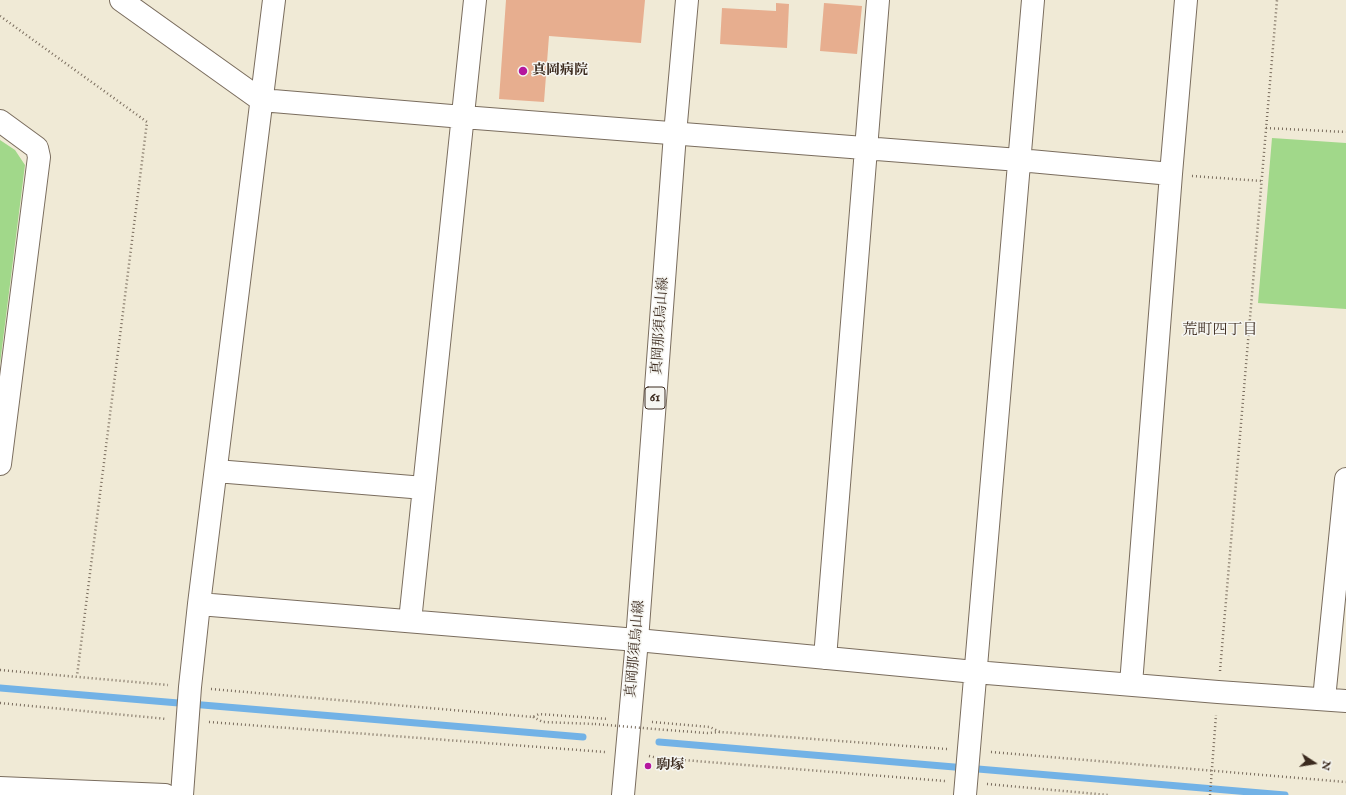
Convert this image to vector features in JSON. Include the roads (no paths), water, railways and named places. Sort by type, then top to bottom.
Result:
[{"type":"street","points":[[121,0],[261,100],[675,134],[1020,160],[1171,174]]},
{"type":"street","points":[[182,795],[188,720],[197,689],[199,604],[274,0]]},
{"type":"street","points":[[410,621],[475,0]]},
{"type":"street","name":"真岡那須烏山線","points":[[623,795],[637,640],[675,134],[687,0]]},
{"type":"street","points":[[825,658],[878,0]]},
{"type":"street","points":[[966,771],[1033,0]]},
{"type":"street","points":[[1131,684],[1186,0]]},
{"type":"street","points":[[0,121],[37,148],[39,157],[0,464]]},
{"type":"street","points":[[216,471],[424,488]]},
{"type":"street","points":[[1324,699],[1346,479]]},
{"type":"street","points":[[199,604],[637,640],[975,672],[1346,701]]},
{"type":"street","points":[[0,788],[165,795]]},
{"type":"waterway","points":[[0,688],[583,737]]},
{"type":"waterway","points":[[659,742],[1285,795]]},
{"type":"place","name":"真岡病院","points":[[523,71]]},
{"type":"place","name":"駒塚","points":[[648,766]]},
{"type":"district","name":"荒町四丁目","points":[[1220,331]]}]
